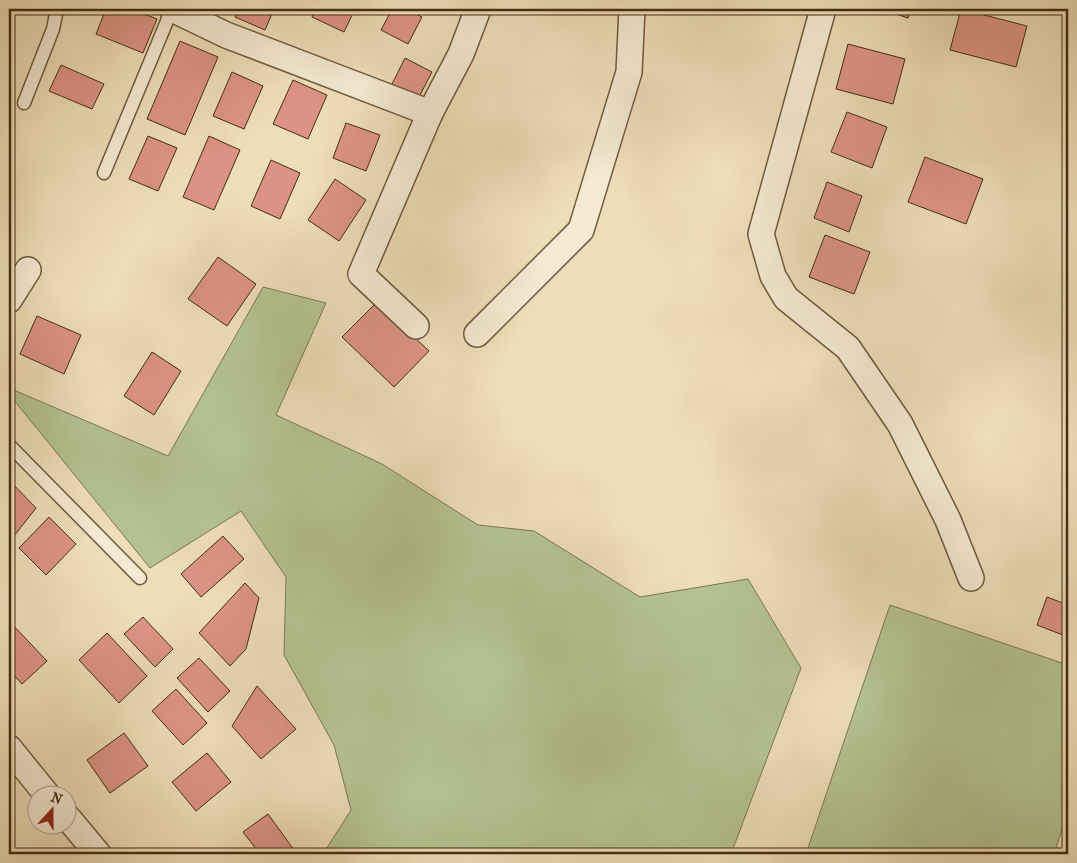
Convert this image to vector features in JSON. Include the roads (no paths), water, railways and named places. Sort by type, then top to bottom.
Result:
[{"type":"street","points":[[172,9],[226,35],[430,113]]},
{"type":"street","points":[[416,326],[361,274],[430,113],[461,54],[478,9]]},
{"type":"street","points":[[478,334],[581,230],[629,72],[632,9]]},
{"type":"street","points":[[823,9],[760,234],[772,276],[786,298],[848,348],[900,424],[948,520],[971,578]]},
{"type":"street","points":[[9,300],[28,270]]},
{"type":"street","points":[[9,748],[40,786]]},
{"type":"street","points":[[78,830],[98,854]]},
{"type":"lane","points":[[24,104],[53,29],[57,9]]},
{"type":"lane","points":[[104,173],[172,9]]},
{"type":"lane","points":[[9,444],[140,578]]},
{"type":"waterway","points":[[9,846],[16,854]]}]
